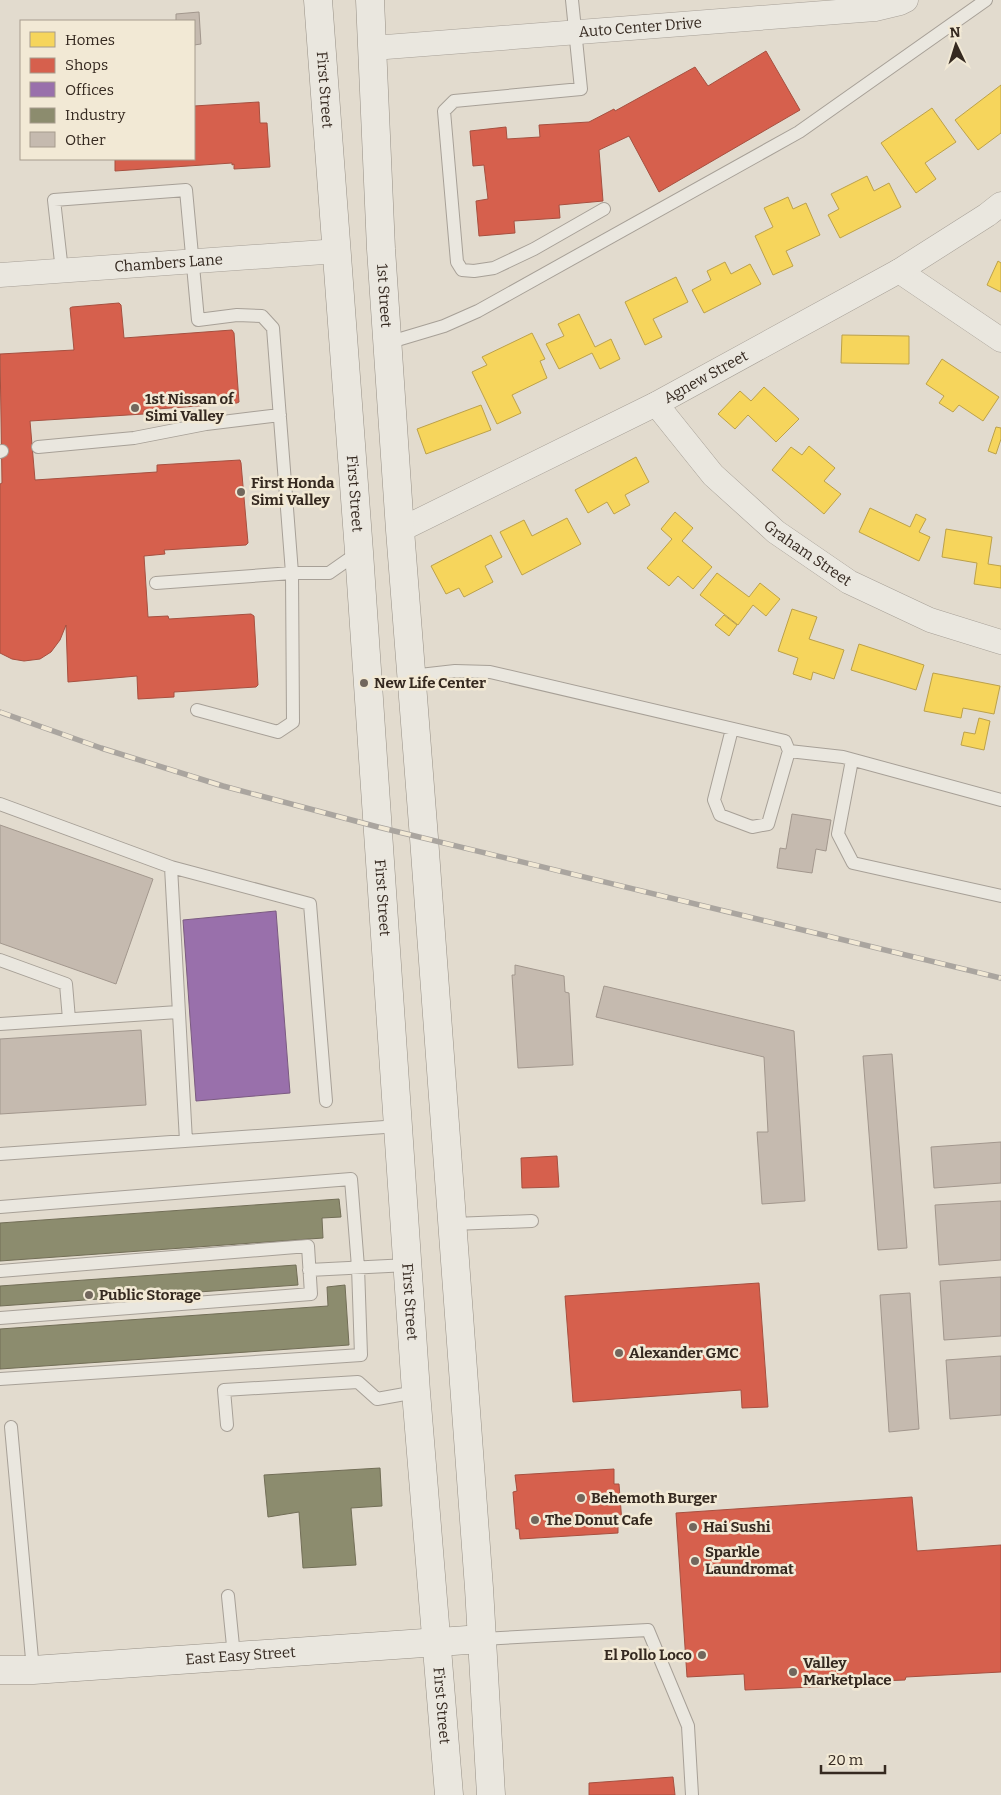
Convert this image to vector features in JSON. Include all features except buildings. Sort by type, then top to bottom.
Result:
[{"type":"main road","name":"First Street","points":[[318,0],[338,252],[416,1392],[449,1795]]},
{"type":"main road","points":[[338,252],[381,249],[370,0]]},
{"type":"main road","name":"1st Street","points":[[381,249],[387,343]]},
{"type":"main road","points":[[387,343],[482,1639],[490,1795]]},
{"type":"main road","points":[[359,552],[400,530]]},
{"type":"main road","name":"East Easy Street","points":[[0,1670],[33,1670],[482,1639]]},
{"type":"street","name":"Auto Center Drive","points":[[373,48],[875,9],[906,0]]},
{"type":"street","name":"Agnew Street","points":[[400,530],[656,404],[899,271],[987,215],[1001,204]]},
{"type":"street","name":"Chambers Lane","points":[[0,275],[338,252]]},
{"type":"street","points":[[899,271],[1001,340]]},
{"type":"street","name":"Graham Street","points":[[656,404],[713,475],[776,532],[849,582],[930,620],[1001,642]]},
{"type":"lane","points":[[572,0],[581,89],[454,101],[444,111],[457,262],[462,270],[474,271],[494,268],[534,249],[604,209]]},
{"type":"lane","points":[[387,343],[444,326],[478,311],[799,132],[986,0]]},
{"type":"lane","points":[[62,271],[54,200],[186,190],[198,320],[238,315],[262,316],[273,328],[292,573],[293,722],[278,732],[197,710]]},
{"type":"lane","points":[[38,448],[134,438],[206,424],[280,415]]},
{"type":"lane","points":[[156,583],[292,573],[329,573],[359,552]]},
{"type":"lane","points":[[411,676],[455,671],[490,672],[785,741],[789,751],[768,824],[752,826],[720,815],[714,800],[732,729]]},
{"type":"lane","points":[[789,751],[852,760],[1001,800]]},
{"type":"lane","points":[[852,760],[838,834],[853,863],[1001,896]]},
{"type":"lane","points":[[0,804],[171,867],[310,904],[326,1101]]},
{"type":"lane","points":[[171,867],[186,1141]]},
{"type":"lane","points":[[0,960],[66,984],[69,1019]]},
{"type":"lane","points":[[0,1024],[178,1012]]},
{"type":"lane","points":[[0,1154],[399,1126]]},
{"type":"lane","points":[[0,1207],[350,1179],[358,1267],[361,1355],[0,1380]]},
{"type":"lane","points":[[452,1224],[532,1221]]},
{"type":"lane","points":[[0,1271],[308,1246],[311,1294],[0,1318]]},
{"type":"lane","points":[[309,1270],[408,1265]]},
{"type":"lane","points":[[227,1425],[224,1390],[358,1382],[377,1399],[416,1392]]},
{"type":"lane","points":[[12,1427],[33,1670]]},
{"type":"lane","points":[[228,1596],[234,1656]]},
{"type":"lane","points":[[482,1639],[648,1630],[688,1726],[692,1795]]},
{"type":"railway","points":[[0,712],[101,748],[223,786],[378,827],[1001,978]]},
{"type":"place","name":"1st Nissan of Simi Valley","points":[[135,408]]},
{"type":"place","name":"First Honda Simi Valley","points":[[241,492]]},
{"type":"place","name":"New Life Center","points":[[364,683]]},
{"type":"place","name":"Public Storage","points":[[89,1295]]},
{"type":"place","name":"Alexander GMC","points":[[619,1353]]},
{"type":"place","name":"Behemoth Burger","points":[[581,1498]]},
{"type":"place","name":"The Donut Cafe","points":[[535,1520]]},
{"type":"place","name":"Hai Sushi","points":[[693,1527]]},
{"type":"place","name":"Sparkle Laundromat","points":[[695,1561]]},
{"type":"place","name":"El Pollo Loco","points":[[702,1655]]},
{"type":"place","name":"Valley Marketplace","points":[[793,1672]]}]
